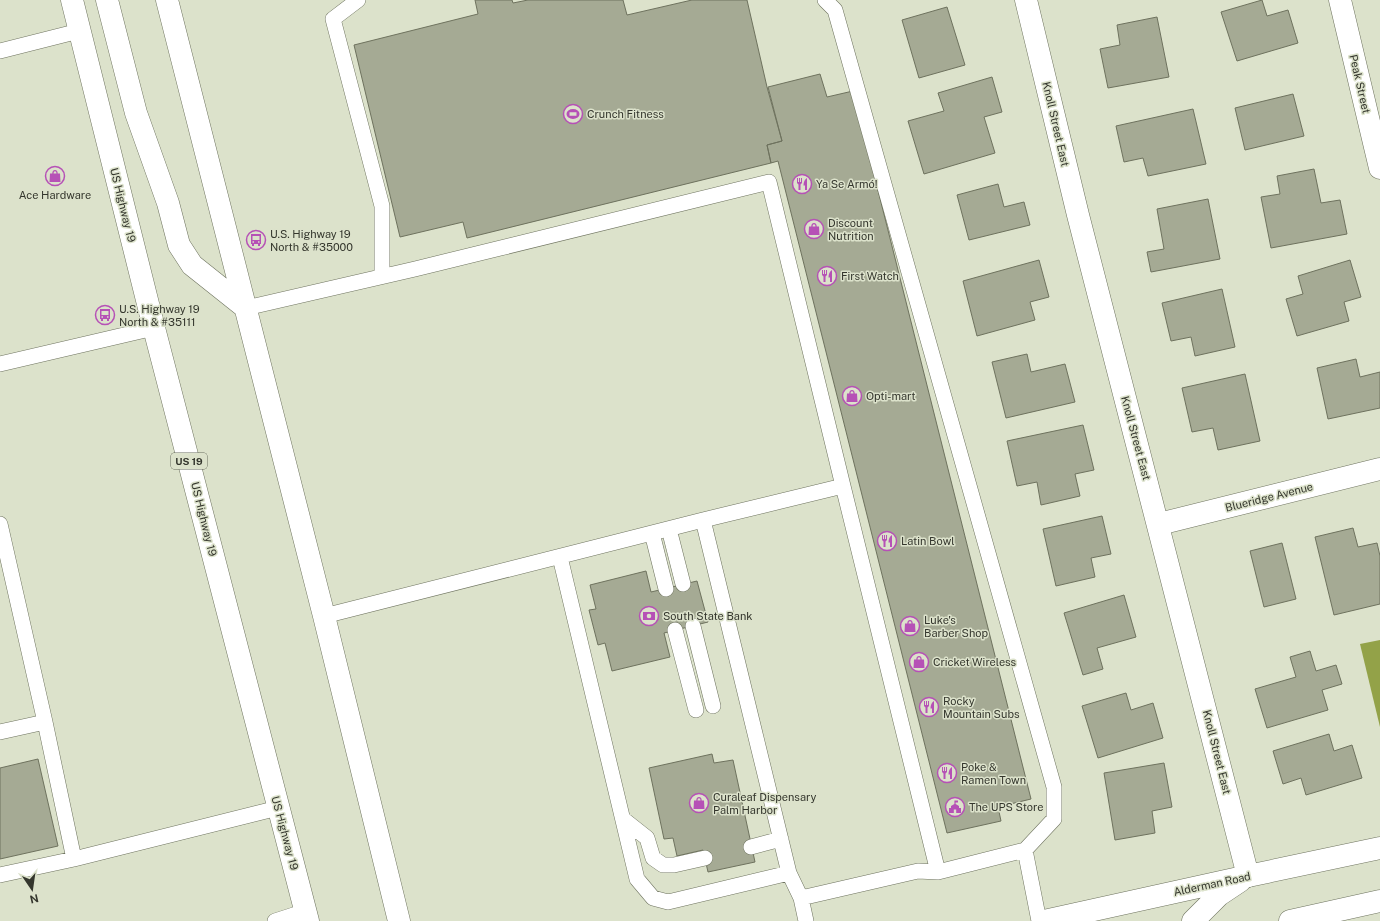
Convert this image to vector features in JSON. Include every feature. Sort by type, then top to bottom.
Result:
[{"type":"main road","name":"US Highway 19","points":[[72,0],[154,328],[307,916]]},
{"type":"main road","points":[[107,0],[136,113],[168,203],[179,245],[192,265],[246,308]]},
{"type":"main road","points":[[167,0],[324,616],[399,921]]},
{"type":"main road","name":"Knoll Street East","points":[[1026,0],[1078,215],[1248,876]]},
{"type":"main road","name":"Peak Street","points":[[1340,0],[1380,168]]},
{"type":"main road","name":"Blueridge Avenue","points":[[1158,524],[1380,469]]},
{"type":"main road","name":"Alderman Road","points":[[1044,921],[1380,848]]},
{"type":"main road","points":[[1193,921],[1219,896],[1248,876]]},
{"type":"main road","points":[[1290,921],[1380,901]]},
{"type":"lane","points":[[358,0],[333,19],[382,206],[382,276]]},
{"type":"lane","points":[[801,898],[918,870],[938,872],[1025,850],[1054,819],[1054,787],[835,10],[826,0]]},
{"type":"lane","points":[[0,51],[79,31]]},
{"type":"lane","points":[[246,308],[769,182],[938,872]]},
{"type":"lane","points":[[0,364],[154,328]]},
{"type":"lane","points":[[324,616],[843,486]]},
{"type":"lane","points":[[703,520],[789,873],[801,898],[806,921]]},
{"type":"lane","points":[[0,524],[45,722],[74,859]]},
{"type":"lane","points":[[669,529],[683,584]]},
{"type":"lane","points":[[652,533],[666,589]]},
{"type":"lane","points":[[560,557],[638,879],[653,898],[668,902],[789,873]]},
{"type":"lane","points":[[693,626],[713,706]]},
{"type":"lane","points":[[675,630],[696,710]]},
{"type":"lane","points":[[0,732],[45,722]]},
{"type":"lane","points":[[0,875],[74,859],[278,808]]},
{"type":"lane","points":[[623,819],[647,838],[653,858],[663,865],[674,865],[705,858]]},
{"type":"lane","points":[[752,846],[781,839]]},
{"type":"lane","points":[[1025,850],[1039,921]]},
{"type":"lane","points":[[275,921],[307,916]]},
{"type":"green space","points":[[1380,640],[1380,727],[1360,644]]},
{"type":"building","name":"Crunch Fitness","points":[[475,0],[512,0],[513,3],[528,0],[623,0],[627,15],[692,0],[747,0],[767,87],[782,141],[767,145],[771,163],[467,238],[463,222],[400,237],[354,45],[478,14]]},
{"type":"building","points":[[1262,0],[1267,16],[1288,10],[1298,43],[1237,61],[1221,12]]},
{"type":"building","points":[[947,7],[965,65],[919,78],[902,20]]},
{"type":"building","points":[[1157,17],[1169,77],[1108,88],[1100,49],[1120,45],[1117,25]]},
{"type":"building","points":[[820,74],[827,97],[853,91],[1031,799],[998,807],[1001,821],[947,833],[778,161],[771,163],[767,145],[782,141],[768,87]]},
{"type":"building","points":[[992,77],[1002,112],[984,117],[995,153],[924,174],[908,121],[944,111],[938,93]]},
{"type":"building","points":[[1293,94],[1304,136],[1245,150],[1235,108]]},
{"type":"building","points":[[1193,109],[1206,164],[1148,176],[1143,158],[1124,162],[1116,126]]},
{"type":"building","points":[[1314,169],[1321,203],[1340,200],[1347,234],[1271,248],[1261,197],[1280,194],[1277,176]]},
{"type":"building","points":[[998,184],[1004,207],[1024,202],[1030,225],[969,240],[957,195]]},
{"type":"building","points":[[1208,199],[1220,259],[1151,272],[1147,252],[1164,249],[1157,209]]},
{"type":"building","points":[[1039,260],[1049,297],[1030,302],[1035,320],[977,336],[963,281]]},
{"type":"building","points":[[1350,260],[1361,297],[1344,302],[1349,321],[1297,336],[1286,299],[1303,294],[1298,276]]},
{"type":"building","points":[[1222,289],[1235,347],[1195,356],[1191,337],[1171,341],[1162,303]]},
{"type":"building","points":[[1027,354],[1031,372],[1065,364],[1075,402],[1006,418],[992,362]]},
{"type":"building","points":[[1356,359],[1360,377],[1380,372],[1380,408],[1328,419],[1317,368]]},
{"type":"building","points":[[1245,374],[1260,441],[1218,450],[1213,428],[1192,432],[1182,388]]},
{"type":"building","points":[[1083,425],[1094,470],[1075,474],[1080,496],[1041,505],[1037,482],[1017,486],[1007,441]]},
{"type":"building","points":[[1102,516],[1111,554],[1091,558],[1095,577],[1056,586],[1043,529]]},
{"type":"building","points":[[1353,528],[1358,547],[1377,543],[1380,556],[1380,604],[1334,615],[1315,537]]},
{"type":"building","points":[[1282,543],[1296,599],[1264,607],[1250,551]]},
{"type":"building","name":"South State Bank","points":[[646,571],[651,592],[697,581],[708,622],[664,633],[670,657],[612,671],[605,643],[598,645],[589,610],[596,609],[590,585]]},
{"type":"building","points":[[1124,595],[1136,637],[1097,648],[1103,669],[1083,675],[1064,613]]},
{"type":"building","points":[[1310,651],[1316,671],[1336,665],[1342,684],[1322,690],[1328,710],[1267,728],[1255,689],[1296,677],[1290,657]]},
{"type":"building","points":[[1126,693],[1131,710],[1153,703],[1163,738],[1098,758],[1082,706]]},
{"type":"building","points":[[1329,734],[1334,751],[1352,745],[1362,778],[1306,795],[1301,778],[1283,784],[1273,751]]},
{"type":"building","name":"Curaleaf Dispensary Palm Harbor","points":[[712,754],[714,763],[733,760],[755,862],[708,872],[703,850],[677,856],[673,838],[664,839],[649,768]]},
{"type":"building","points":[[38,759],[58,846],[0,859],[0,768]]},
{"type":"building","points":[[1164,763],[1172,807],[1152,811],[1155,833],[1115,840],[1104,773]]},
{"type":"place","name":"Crunch Fitness","points":[[573,114]]},
{"type":"place","name":"Ace Hardware","points":[[55,176]]},
{"type":"place","name":"Ya Se Armó!","points":[[802,184]]},
{"type":"place","name":"Discount Nutrition","points":[[814,229]]},
{"type":"place","name":"U.S. Highway 19 North & #35000","points":[[256,240]]},
{"type":"place","name":"First Watch","points":[[827,276]]},
{"type":"place","name":"U.S. Highway 19 North & #35111","points":[[105,315]]},
{"type":"place","name":"Opti-mart","points":[[852,396]]},
{"type":"place","name":"Latin Bowl","points":[[887,541]]},
{"type":"place","name":"South State Bank","points":[[649,616]]},
{"type":"place","name":"Luke's Barber Shop","points":[[910,626]]},
{"type":"place","name":"Cricket Wireless","points":[[919,662]]},
{"type":"place","name":"Rocky Mountain Subs","points":[[929,707]]},
{"type":"place","name":"Poke & Ramen Town","points":[[947,773]]},
{"type":"place","name":"Curaleaf Dispensary Palm Harbor","points":[[699,803]]},
{"type":"place","name":"The UPS Store","points":[[955,807]]}]
